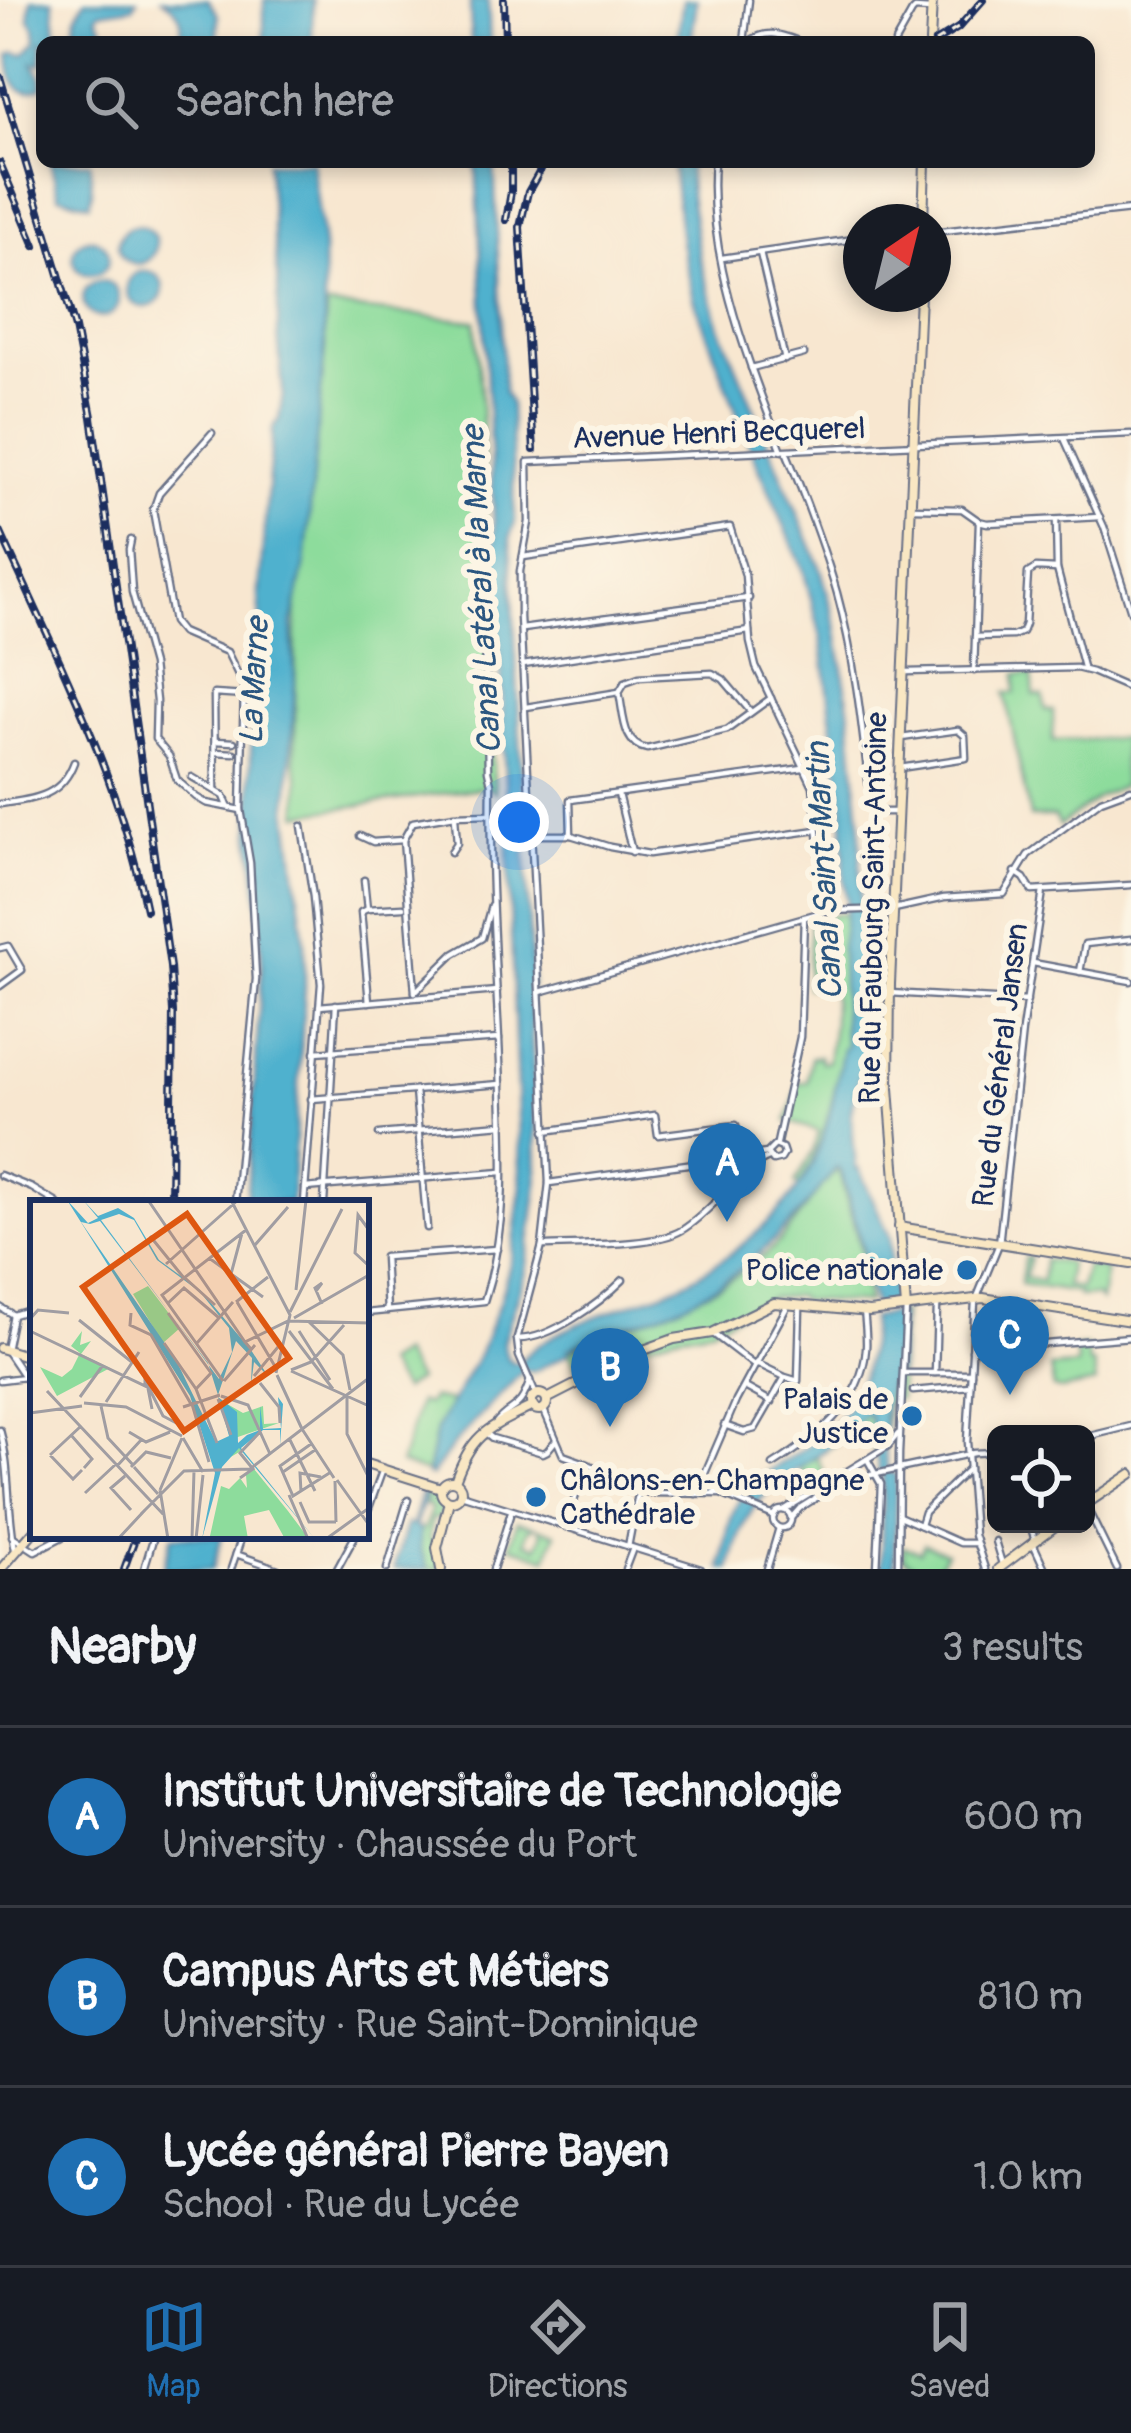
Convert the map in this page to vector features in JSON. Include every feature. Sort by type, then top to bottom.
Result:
[{"type":"main road","points":[[930,36],[932,5]]},
{"type":"main road","points":[[924,204],[925,168]]},
{"type":"main road","name":"Rue du Faubourg Saint-Antoine","points":[[903,1308],[889,1088],[890,993],[919,312]]},
{"type":"main road","points":[[899,1227],[1131,1264]]},
{"type":"main road","points":[[455,1481],[467,1450],[489,1429],[641,1351],[674,1339],[712,1334],[774,1303],[867,1311],[976,1298],[1131,1321]]},
{"type":"main road","points":[[536,1395],[532,1401],[541,1405]]},
{"type":"main road","points":[[369,1465],[439,1487]]},
{"type":"main road","points":[[1095,1499],[1131,1474]]},
{"type":"main road","points":[[455,1481],[460,1494],[449,1501],[439,1487],[455,1481]]},
{"type":"main road","points":[[441,1569],[437,1546],[449,1501]]},
{"type":"main road","points":[[1000,1567],[1046,1533]]},
{"type":"main road","points":[[1,1569],[30,1536]]},
{"type":"street","points":[[747,36],[748,0]]},
{"type":"street","points":[[899,36],[915,9],[932,5]]},
{"type":"street","points":[[714,168],[713,222],[751,368],[817,529],[838,598],[862,720],[871,806],[877,812],[898,812]]},
{"type":"street","points":[[951,230],[1131,210]]},
{"type":"street","points":[[722,258],[843,241]]},
{"type":"street","points":[[760,253],[784,360]]},
{"type":"street","points":[[751,368],[804,355]]},
{"type":"street","points":[[212,433],[159,493],[152,518],[173,622],[182,632],[226,652],[242,678],[245,696],[241,810],[250,863],[256,979],[236,1200]]},
{"type":"street","name":"Avenue Henri Becquerel","points":[[523,557],[529,523],[528,462],[1131,434]]},
{"type":"street","points":[[1064,438],[1100,517],[1131,612]]},
{"type":"street","points":[[910,508],[962,509],[987,524],[1100,517]]},
{"type":"street","points":[[1056,520],[1057,569],[1084,669]]},
{"type":"street","points":[[974,670],[979,521]]},
{"type":"street","points":[[536,1395],[517,1339],[542,1246],[549,1183],[521,629],[523,557],[730,527],[745,575],[756,667],[813,786],[826,911]]},
{"type":"street","points":[[131,540],[132,592],[152,665],[155,739],[169,756],[181,784],[203,802],[241,810]]},
{"type":"street","points":[[975,637],[1022,632],[1028,573],[1036,568],[1057,569]]},
{"type":"street","points":[[521,629],[748,598]]},
{"type":"street","points":[[369,1313],[484,1301],[499,1249],[503,1124],[482,624]]},
{"type":"street","points":[[524,665],[750,631]]},
{"type":"street","points":[[903,672],[1084,669],[1131,689]]},
{"type":"street","points":[[526,706],[619,692],[626,682],[639,677],[712,673],[752,713]]},
{"type":"street","points":[[619,692],[629,741],[647,748],[727,730],[771,698]]},
{"type":"street","points":[[215,790],[214,694],[245,696]]},
{"type":"street","points":[[900,768],[966,758],[964,736],[958,730],[901,738]]},
{"type":"street","points":[[215,740],[234,742]]},
{"type":"street","points":[[215,752],[234,753]]},
{"type":"street","points":[[0,804],[51,794],[65,782],[74,762]]},
{"type":"street","points":[[571,835],[570,800],[805,767]]},
{"type":"street","points":[[192,777],[215,790],[228,806]]},
{"type":"street","points":[[540,992],[826,911],[894,909],[944,898],[1004,894],[1028,855],[1101,800],[1131,789]]},
{"type":"street","points":[[617,794],[632,852]]},
{"type":"street","points":[[415,992],[403,840],[413,822],[491,814]]},
{"type":"street","points":[[451,852],[457,843],[454,815]]},
{"type":"street","points":[[302,826],[321,985],[304,1200]]},
{"type":"street","points":[[533,835],[571,835],[649,854],[818,830]]},
{"type":"street","points":[[360,836],[373,842],[403,840]]},
{"type":"street","points":[[1016,872],[1028,889],[1043,891],[1131,885]]},
{"type":"street","points":[[364,880],[367,909]]},
{"type":"street","name":"Rue du Général Jansen","points":[[985,1569],[976,1544],[968,1454],[976,1298],[999,1244],[1043,891]]},
{"type":"street","points":[[408,998],[454,953],[482,938],[493,901]]},
{"type":"street","points":[[369,1002],[362,913],[404,907]]},
{"type":"street","points":[[777,1145],[800,1037],[804,917]]},
{"type":"street","points":[[1080,971],[1085,944],[1131,939]]},
{"type":"street","points":[[0,947],[8,946],[22,970],[0,986]]},
{"type":"street","points":[[1033,963],[1131,981]]},
{"type":"street","points":[[319,1006],[497,992]]},
{"type":"street","points":[[890,993],[1027,1001]]},
{"type":"street","points":[[324,1200],[336,1004]]},
{"type":"street","points":[[316,1052],[499,1039]]},
{"type":"street","points":[[311,1099],[501,1084]]},
{"type":"street","points":[[416,1091],[427,1228]]},
{"type":"street","points":[[545,1131],[656,1115],[658,1136],[736,1125],[740,1155]]},
{"type":"street","points":[[379,1134],[503,1124]]},
{"type":"street","points":[[542,1246],[654,1240],[680,1232],[717,1204],[768,1155],[770,1147],[782,1148],[783,1156],[776,1162],[768,1155],[740,1155],[549,1183]]},
{"type":"street","points":[[304,1188],[503,1172]]},
{"type":"street","points":[[0,1175],[52,1200]]},
{"type":"street","points":[[387,1311],[384,1257],[499,1249]]},
{"type":"street","points":[[517,1339],[529,1340],[548,1332],[622,1280]]},
{"type":"street","points":[[696,1494],[744,1386],[794,1304]]},
{"type":"street","points":[[712,1334],[755,1365],[796,1382],[800,1377],[794,1304]]},
{"type":"street","points":[[935,1373],[937,1304]]},
{"type":"street","points":[[0,1307],[13,1315],[30,1310]]},
{"type":"street","points":[[898,1569],[903,1308]]},
{"type":"street","points":[[773,1465],[818,1433],[851,1398],[866,1350],[867,1311]]},
{"type":"street","points":[[13,1315],[3,1349],[29,1377]]},
{"type":"street","points":[[972,1351],[1131,1337]]},
{"type":"street","points":[[903,1373],[971,1373]]},
{"type":"street","points":[[724,1425],[744,1432],[755,1429],[784,1376]]},
{"type":"street","points":[[0,1380],[29,1377]]},
{"type":"street","points":[[529,1378],[523,1402],[497,1419],[489,1429],[492,1438],[543,1453],[556,1440]]},
{"type":"street","points":[[744,1386],[772,1402]]},
{"type":"street","points":[[913,1391],[970,1386]]},
{"type":"street","points":[[541,1405],[563,1455],[648,1493],[722,1494]]},
{"type":"street","points":[[1095,1435],[1131,1426]]},
{"type":"street","points":[[0,1430],[9,1468],[15,1554]]},
{"type":"street","points":[[779,1527],[777,1511],[867,1459],[900,1431]]},
{"type":"street","points":[[885,1447],[898,1453]]},
{"type":"street","points":[[779,1527],[788,1526],[800,1508],[836,1485],[987,1453]]},
{"type":"street","points":[[867,1459],[880,1484],[877,1569]]},
{"type":"street","points":[[564,1526],[588,1464]]},
{"type":"street","points":[[920,1525],[924,1512],[969,1468]]},
{"type":"street","points":[[369,1508],[383,1469]]},
{"type":"street","points":[[704,1474],[710,1487],[774,1516]]},
{"type":"street","points":[[626,1569],[639,1489]]},
{"type":"street","points":[[460,1494],[700,1569]]},
{"type":"street","points":[[387,1569],[408,1500]]},
{"type":"street","points":[[494,1569],[512,1510]]},
{"type":"street","points":[[784,1510],[791,1519]]},
{"type":"street","points":[[972,1514],[983,1513]]},
{"type":"street","points":[[899,1516],[960,1543],[976,1544]]},
{"type":"street","points":[[934,1532],[936,1521]]},
{"type":"street","points":[[1095,1524],[1117,1569]]},
{"type":"street","points":[[767,1569],[779,1527]]},
{"type":"street","points":[[1032,1533],[1045,1569]]},
{"type":"street","points":[[12,1535],[34,1552],[59,1539]]},
{"type":"street","points":[[144,1569],[153,1539]]},
{"type":"street","points":[[231,1569],[241,1539]]},
{"type":"street","points":[[337,1569],[353,1539]]},
{"type":"street","points":[[995,1540],[1000,1567]]},
{"type":"street","points":[[236,1554],[278,1569]]},
{"type":"street","points":[[668,1569],[671,1560]]},
{"type":"green space","points":[[327,306],[475,321],[492,678],[486,673],[495,792],[487,787],[299,814],[296,594]]},
{"type":"green space","points":[[1016,674],[1032,674],[1034,695],[1043,696],[1045,710],[1053,711],[1053,741],[1123,738],[1123,786],[1059,826],[1054,817],[1030,817],[1005,693],[1015,693]]},
{"type":"green space","points":[[847,914],[841,948],[847,1046],[822,1137],[799,1187],[795,1183],[818,1131],[787,1121],[799,1082],[807,1082],[811,1057],[828,1061],[833,1024],[833,986],[807,987],[810,923]]},
{"type":"green space","points":[[838,1169],[861,1251],[867,1303],[770,1298],[709,1329],[634,1347],[587,1372],[583,1365],[577,1368],[569,1352],[696,1298],[744,1271],[776,1244]]},
{"type":"green space","points":[[1025,1257],[1030,1258],[1025,1278],[1042,1281],[1044,1260],[1069,1263],[1066,1286],[1080,1288],[1086,1266],[1106,1269],[1101,1301],[1096,1296],[1079,1297],[1079,1293],[1020,1284]]},
{"type":"green space","points":[[902,1312],[899,1398],[887,1404],[882,1439],[896,1313]]},
{"type":"green space","points":[[1087,1347],[1096,1383],[1053,1388],[1050,1368],[1077,1366],[1076,1348]]},
{"type":"green space","points":[[401,1354],[417,1380],[402,1390],[385,1364]]},
{"type":"green space","points":[[431,1398],[452,1402],[436,1430],[427,1473],[400,1464],[419,1402],[428,1404]]},
{"type":"green space","points":[[871,1413],[876,1447],[873,1449],[863,1423],[817,1457],[826,1478],[813,1486],[811,1475],[800,1468]]},
{"type":"green space","points":[[429,1492],[443,1503],[439,1518],[432,1519],[430,1539],[437,1546],[441,1569],[428,1569],[419,1547],[420,1529],[425,1529],[431,1508],[425,1505]]},
{"type":"green space","points":[[517,1521],[535,1526],[525,1542],[537,1547],[542,1535],[539,1528],[556,1533],[547,1558],[510,1546]]},
{"type":"green space","points":[[924,1544],[946,1552],[937,1567],[941,1569],[922,1569],[903,1559],[903,1546],[920,1552]]},
{"type":"water","points":[[31,0],[53,0],[56,36],[36,36],[36,41],[29,19]]},
{"type":"water","points":[[85,0],[137,0],[133,7],[100,12],[101,36],[74,36],[76,16]]},
{"type":"water","points":[[163,0],[208,0],[218,15],[218,36],[185,36],[171,6]]},
{"type":"water","points":[[264,0],[313,0],[312,36],[264,36]]},
{"type":"water","points":[[470,0],[488,0],[490,36],[471,36]]},
{"type":"water","points":[[683,0],[697,0],[692,36],[678,36]]},
{"type":"water","points":[[36,41],[33,91],[20,89],[13,79],[9,55],[24,54]]},
{"type":"water","points":[[52,168],[90,168],[89,204],[59,196]]},
{"type":"water","points":[[268,168],[313,168],[323,246],[325,347],[305,563],[292,623],[295,683],[288,808],[305,943],[305,988],[291,1200],[246,1200],[262,966],[251,836],[251,750],[273,428],[283,393]]},
{"type":"water","points":[[476,168],[494,168],[504,392],[510,403],[515,523],[510,536],[532,981],[538,1185],[526,1272],[503,1342],[507,1358],[514,1363],[564,1331],[684,1283],[760,1229],[790,1199],[812,1165],[847,1046],[841,948],[847,903],[843,808],[821,636],[803,569],[747,440],[694,299],[681,242],[673,168],[688,168],[699,256],[720,327],[821,569],[836,624],[860,820],[866,1008],[865,1053],[851,1111],[856,1169],[890,1237],[895,1304],[874,1307],[863,1250],[837,1167],[784,1230],[723,1282],[674,1308],[568,1349],[569,1353],[533,1372],[524,1370],[453,1445],[431,1476],[427,1475],[436,1430],[480,1352],[499,1303],[512,1257],[521,1190]]},
{"type":"water","points":[[137,226],[150,232],[156,245],[150,258],[137,264],[124,258],[118,245],[124,232]]},
{"type":"water","points":[[91,239],[104,244],[109,257],[104,270],[91,275],[78,270],[73,257],[78,244]]},
{"type":"water","points":[[145,271],[158,276],[163,289],[158,302],[145,307],[132,302],[127,289],[132,276]]},
{"type":"water","points":[[101,281],[114,286],[119,299],[114,312],[101,317],[88,312],[83,299],[88,286]]},
{"type":"water","points":[[896,1313],[900,1317],[898,1373],[892,1374],[881,1430],[888,1471],[896,1475],[894,1569],[881,1569],[883,1477],[869,1413],[763,1497],[745,1524],[730,1569],[721,1569],[730,1523],[741,1497],[842,1415],[866,1364],[871,1318]]},
{"type":"water","points":[[422,1490],[426,1491],[415,1527],[420,1529],[420,1548],[428,1569],[394,1569],[406,1524],[412,1525]]},
{"type":"water","points":[[171,1539],[221,1539],[213,1569],[163,1569]]},
{"type":"railway","points":[[504,0],[505,36]]},
{"type":"railway","points":[[945,36],[983,0]]},
{"type":"railway","points":[[0,77],[75,328],[92,417],[170,967],[171,1200]]},
{"type":"railway","points":[[0,163],[35,246]]},
{"type":"railway","points":[[506,220],[511,168]]},
{"type":"railway","points":[[534,450],[520,227],[528,192],[542,168]]},
{"type":"railway","points":[[0,531],[103,764],[146,910]]},
{"type":"railway","points":[[124,1569],[135,1539]]},
{"type":"place","name":"Institut Universitaire de Technologie","points":[[727,1222]]},
{"type":"place","name":"Police nationale","points":[[967,1270]]},
{"type":"place","name":"Lycée général Pierre Bayen","points":[[1010,1395]]},
{"type":"place","name":"Palais de Justice","points":[[912,1416]]},
{"type":"place","name":"Campus Arts et Métiers","points":[[610,1427]]},
{"type":"place","name":"Châlons-en-Champagne Cathédrale","points":[[536,1497]]},
{"type":"water label","name":"Canal Latéral à la Marne","points":[[480,590]]},
{"type":"water label","name":"La Marne","points":[[253,681]]},
{"type":"water label","name":"Canal Saint-Martin","points":[[823,871]]}]
